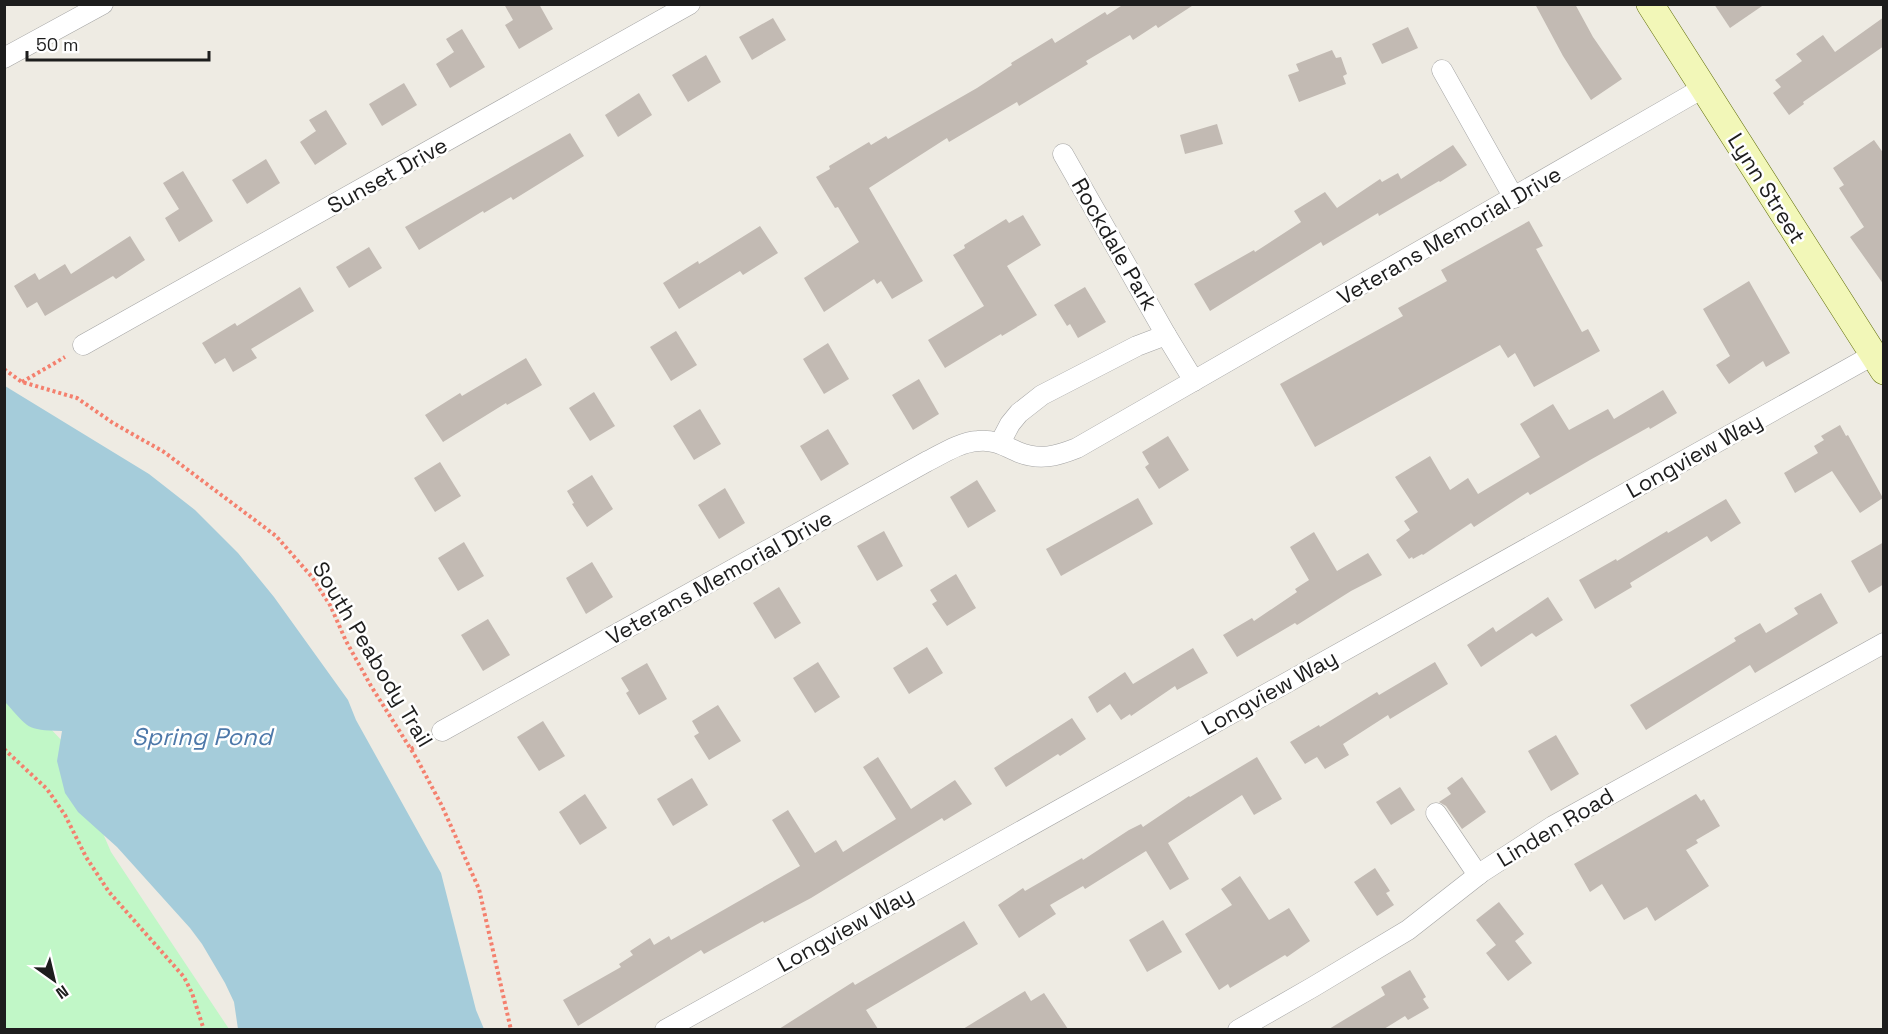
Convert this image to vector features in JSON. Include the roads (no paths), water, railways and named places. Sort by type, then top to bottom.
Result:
[{"type":"main road","name":"Lynn Street","points":[[1650,4],[1878,363]]},
{"type":"street","points":[[4,58],[103,4]]},
{"type":"street","name":"Sunset Drive","points":[[83,345],[690,4]]},
{"type":"street","points":[[1442,70],[1514,198]]},
{"type":"street","name":"Veterans Memorial Drive","points":[[442,730],[963,443],[980,440],[1000,443],[1020,453],[1039,458],[1054,457],[1077,448],[1703,88]]},
{"type":"street","name":"Rockdale Park","points":[[1063,154],[1166,335]]},
{"type":"street","points":[[1000,443],[1019,413],[1042,395],[1137,346],[1166,335],[1194,381]]},
{"type":"street","name":"Longview Way","points":[[665,1029],[1878,363]]},
{"type":"street","name":"Linden Road","points":[[1238,1029],[1408,930],[1478,875],[1592,803],[1884,643]]},
{"type":"street","points":[[1436,813],[1478,875]]},
{"type":"water","name":"Spring Pond","points":[[5,386],[149,474],[195,510],[238,553],[274,597],[348,700],[356,720],[441,873],[476,1010],[484,1029],[238,1029],[234,1002],[202,944],[117,847],[78,812],[65,793],[57,761],[62,731],[41,730],[29,726],[5,702]]}]
